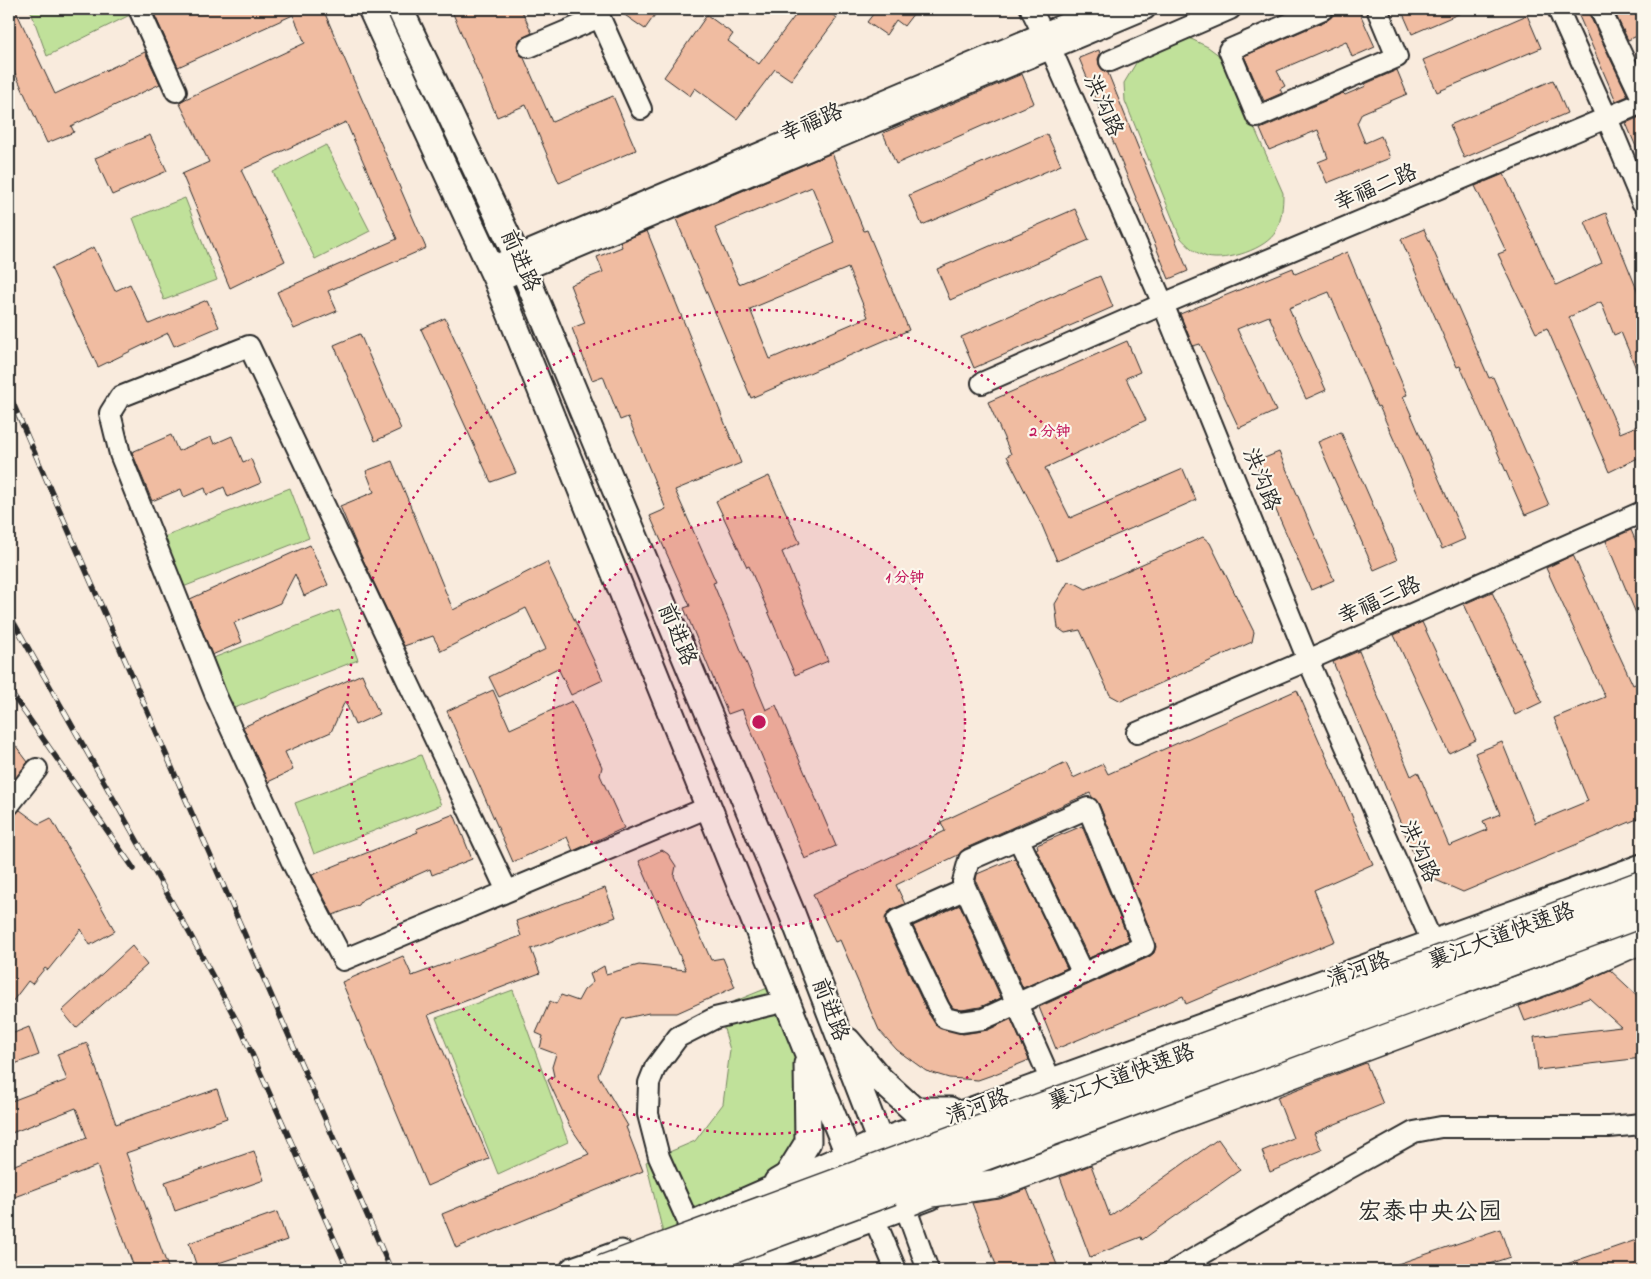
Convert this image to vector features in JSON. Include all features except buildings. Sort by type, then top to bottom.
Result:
[{"type":"highway","name":"襄江大道快速路","points":[[602,1270],[1641,887]]},
{"type":"highway","name":"襄江大道快速路","points":[[676,1270],[1641,887]]},
{"type":"highway","points":[[703,1270],[749,1260],[930,1193],[995,1184],[1568,972],[1642,939]]},
{"type":"main road","name":"前进路","points":[[371,9],[494,274],[874,1218]]},
{"type":"main road","name":"前进路","points":[[400,9],[521,264],[787,902],[905,1206]]},
{"type":"main road","name":"清河路","points":[[573,1270],[664,1238],[734,1205],[881,1141],[1433,944],[1641,887]]},
{"type":"main road","points":[[734,1270],[1642,933]]},
{"type":"main road","points":[[835,1026],[881,1080],[914,1110],[975,1109]]},
{"type":"main road","points":[[734,1205],[787,1176],[808,1142],[807,1049]]},
{"type":"street","points":[[139,9],[176,91]]},
{"type":"street","name":"洪沟路","points":[[1031,9],[1163,304],[1308,660],[1433,944]]},
{"type":"street","name":"幸福路","points":[[1046,42],[1100,9]]},
{"type":"street","name":"幸福路","points":[[494,274],[1046,42],[1145,9]]},
{"type":"street","points":[[1110,61],[1230,9]]},
{"type":"street","points":[[1323,9],[1301,13],[1228,50],[1258,118],[1398,57],[1377,9]]},
{"type":"street","points":[[1558,9],[1642,202]]},
{"type":"street","points":[[1600,9],[1642,98]]},
{"type":"street","points":[[529,47],[598,13],[641,109]]},
{"type":"street","name":"幸福二路","points":[[982,383],[1163,304],[1642,103]]},
{"type":"street","points":[[508,891],[248,346],[120,397],[110,414],[120,454],[216,696],[293,864],[344,960],[508,891],[709,806]]},
{"type":"street","name":"幸福三路","points":[[1136,733],[1308,660],[1642,512]]},
{"type":"street","points":[[9,805],[37,769]]},
{"type":"street","points":[[966,889],[896,920],[945,1018],[961,1022],[983,1020],[1017,1004],[1144,946],[1088,808],[969,860],[963,882],[966,889],[1017,1004],[1051,1081]]},
{"type":"street","points":[[1018,838],[1083,974]]},
{"type":"street","points":[[690,1226],[659,1157],[648,1114],[649,1083],[655,1068],[678,1037],[715,1018],[788,1001]]},
{"type":"street","points":[[1176,1270],[1414,1132],[1442,1127],[1609,1127],[1642,1124]]},
{"type":"street","name":"前进路","points":[[905,1206],[928,1270]]},
{"type":"street","name":"前进路","points":[[874,1218],[896,1270]]},
{"type":"green space","points":[[30,9],[142,9],[47,56]]},
{"type":"green space","points":[[1187,37],[1208,47],[1224,59],[1283,193],[1280,221],[1271,237],[1245,253],[1225,258],[1207,257],[1192,249],[1180,237],[1125,101],[1124,83],[1136,63],[1150,47]]},
{"type":"green space","points":[[326,145],[370,231],[315,259],[273,172]]},
{"type":"green space","points":[[185,198],[217,280],[164,300],[133,218]]},
{"type":"green space","points":[[290,488],[309,538],[183,587],[164,537]]},
{"type":"green space","points":[[339,610],[358,660],[232,709],[213,658]]},
{"type":"green space","points":[[421,755],[441,805],[314,854],[295,803]]},
{"type":"green space","points":[[780,983],[807,1049],[808,1142],[787,1176],[664,1237],[646,1162],[695,1141],[723,1104],[730,1050],[718,1008]]},
{"type":"green space","points":[[513,990],[568,1142],[498,1174],[436,1018]]},
{"type":"railway","points":[[9,394],[391,1270]]},
{"type":"railway","points":[[9,614],[191,936],[240,1027],[348,1270]]},
{"type":"railway","points":[[9,690],[134,869]]},
{"type":"district","name":"宏泰中央公园","points":[[1430,1213]]}]
